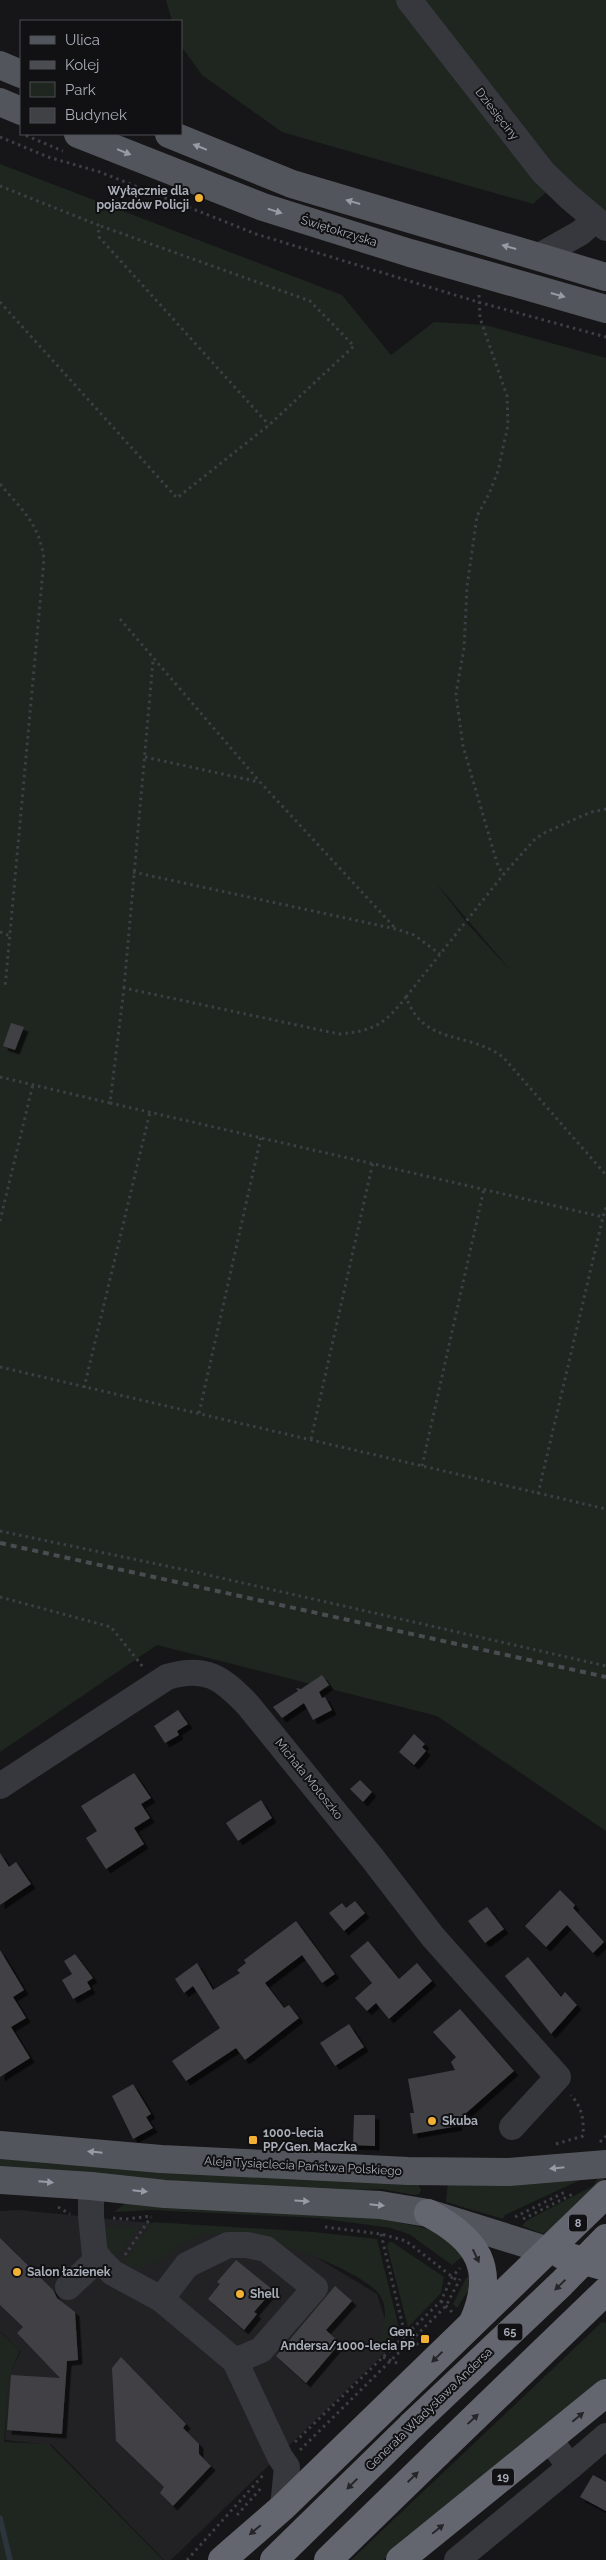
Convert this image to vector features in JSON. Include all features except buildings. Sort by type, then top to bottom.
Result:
[{"type":"highway","name":"8","points":[[549,2251],[606,2194]]},
{"type":"highway","points":[[222,2560],[330,2461],[462,2318],[482,2302],[484,2279],[480,2264],[464,2236],[452,2226],[428,2213]]},
{"type":"highway","name":"Generała Władysława Andersa","points":[[274,2560],[412,2425],[561,2284],[606,2238]]},
{"type":"highway","points":[[462,2318],[549,2251],[606,2267]]},
{"type":"highway","points":[[328,2560],[606,2291]]},
{"type":"highway","name":"19","points":[[400,2560],[606,2393]]},
{"type":"main road","points":[[0,65],[20,74]]},
{"type":"main road","points":[[0,102],[20,111]]},
{"type":"main road","name":"Świętokrzyska","points":[[81,135],[263,207],[410,253],[606,309]]},
{"type":"main road","points":[[171,135],[292,184],[606,277]]},
{"type":"main road","name":"Aleja Tysiąclecia Państwa Polskiego","points":[[0,2145],[161,2159],[427,2171],[509,2172],[598,2164]]},
{"type":"main road","points":[[427,2171],[438,2184],[439,2192],[438,2200],[428,2213]]},
{"type":"main road","points":[[0,2180],[91,2186],[165,2194],[380,2205],[428,2213],[508,2236],[549,2251]]},
{"type":"street","name":"Dziesięciny","points":[[409,0],[537,164],[559,188],[601,224]]},
{"type":"street","points":[[539,256],[580,233],[601,224]]},
{"type":"street","name":"Michała Motoszko","points":[[0,1786],[168,1678],[197,1671],[213,1676],[238,1694],[373,1859],[433,1937],[558,2077]]},
{"type":"street","points":[[512,2127],[558,2077]]},
{"type":"street","points":[[91,2186],[90,2216],[95,2254],[106,2266],[161,2299],[235,2361],[284,2462],[283,2506]]},
{"type":"street","points":[[161,2299],[187,2265],[228,2245],[247,2245],[266,2249],[315,2288],[261,2350],[235,2361]]},
{"type":"street","points":[[68,2286],[106,2266]]},
{"type":"street","points":[[457,2560],[606,2436]]},
{"type":"street","points":[[550,2440],[570,2467]]},
{"type":"street","points":[[284,2462],[330,2461]]},
{"type":"path","points":[[0,186],[98,225],[310,301],[354,346],[269,425],[177,498],[0,302]]},
{"type":"path","points":[[98,225],[99,237],[269,425]]},
{"type":"path","points":[[478,295],[480,318],[484,333],[507,396],[508,425],[498,471],[489,494],[477,516],[466,587],[464,648],[456,694],[464,746],[497,863],[503,875]]},
{"type":"path","points":[[0,484],[32,522],[41,539],[44,559],[5,988]]},
{"type":"path","points":[[120,619],[260,782],[396,929]]},
{"type":"path","points":[[110,1103],[124,988],[133,872],[154,660]]},
{"type":"path","points":[[145,757],[260,782]]},
{"type":"path","points":[[124,988],[340,1034],[362,1032],[381,1025],[406,997],[503,875],[535,839],[546,832],[591,812],[606,809]]},
{"type":"path","points":[[133,872],[396,929],[414,935],[440,954]]},
{"type":"path","points":[[0,932],[10,936]]},
{"type":"path","points":[[406,997],[412,1014],[431,1030],[491,1048],[504,1056],[606,1175]]},
{"type":"path","points":[[0,1077],[373,1162],[603,1217]]},
{"type":"path","points":[[0,1221],[32,1084]]},
{"type":"path","points":[[84,1388],[150,1112]]},
{"type":"path","points":[[199,1413],[261,1137]]},
{"type":"path","points":[[311,1439],[373,1162]]},
{"type":"path","points":[[422,1466],[484,1189]]},
{"type":"path","points":[[538,1494],[606,1207]]},
{"type":"path","points":[[0,1367],[606,1509]]},
{"type":"path","points":[[0,1531],[195,1572],[606,1666]]},
{"type":"path","points":[[0,1597],[110,1627],[118,1634],[156,1685]]},
{"type":"path","points":[[555,2144],[583,2136],[584,2123],[580,2106],[558,2077]]},
{"type":"path","points":[[598,2164],[592,2151],[606,2136]]},
{"type":"path","points":[[508,2236],[508,2223],[514,2217],[571,2189]]},
{"type":"path","points":[[508,2236],[522,2219],[578,2191]]},
{"type":"path","points":[[106,2266],[151,2216]]},
{"type":"path","points":[[381,2234],[404,2331],[418,2345]]},
{"type":"path","points":[[234,2518],[284,2462],[441,2300],[458,2269],[470,2261],[480,2264]]},
{"type":"path","points":[[186,2560],[284,2462],[446,2306],[464,2275],[480,2264]]},
{"type":"path","points":[[441,2300],[462,2318]]},
{"type":"path","points":[[384,2357],[399,2364]]},
{"type":"shaded area","points":[[19,2210],[281,2236],[377,2294],[393,2345],[171,2560],[164,2560],[52,2445],[5,2440],[8,2377],[21,2351],[0,2331],[0,2211]]},
{"type":"green space","points":[[166,0],[606,0],[606,216],[561,179],[533,204],[282,132],[202,75],[182,47],[182,20],[172,20]]},
{"type":"green space","points":[[0,164],[342,295],[391,355],[434,322],[485,325],[606,358],[606,1831],[437,1716],[157,1645],[0,1752]],"holes":[[[436,883],[511,971],[466,922]]]},
{"type":"green space","points":[[0,2153],[417,2182],[421,2190],[419,2194],[414,2195],[382,2189],[328,2191],[0,2169]]},
{"type":"green space","points":[[600,2175],[606,2177],[549,2236],[522,2226],[526,2221],[593,2186]]},
{"type":"green space","points":[[580,2180],[505,2215],[503,2219],[446,2202],[448,2182]]},
{"type":"green space","points":[[126,2203],[367,2215],[446,2233],[466,2257],[459,2259],[452,2265],[409,2234],[391,2228],[318,2218],[150,2210],[114,2212]]},
{"type":"green space","points":[[153,2222],[314,2232],[377,2239],[400,2332],[381,2350],[377,2347],[384,2323],[385,2311],[382,2299],[374,2289],[361,2279],[322,2260],[262,2239],[229,2234],[197,2236],[147,2266],[121,2265]]},
{"type":"green space","points":[[106,2227],[140,2227],[114,2259],[106,2250]]},
{"type":"green space","points":[[389,2242],[392,2242],[444,2277],[441,2293],[408,2327],[387,2246]]},
{"type":"green space","points":[[472,2275],[470,2288],[457,2308],[453,2304],[466,2278]]},
{"type":"green space","points":[[602,2322],[606,2323],[606,2380],[383,2560],[351,2560]]},
{"type":"green space","points":[[0,2332],[20,2350],[9,2377],[4,2442],[49,2444],[163,2560],[0,2560]]},
{"type":"waterway","points":[[0,2518],[10,2560]]},
{"type":"railway","points":[[0,1543],[606,1677]]},
{"type":"place","name":"Wyłącznie dla pojazdów Policji","points":[[199,198]]},
{"type":"place","name":"Skuba","points":[[432,2121]]},
{"type":"place","name":"1000-lecia PP/Gen. Maczka","points":[[253,2140]]},
{"type":"place","name":"Salon łazienek","points":[[17,2272]]},
{"type":"place","name":"Shell","points":[[240,2294]]},
{"type":"place","name":"Gen. Andersa/1000-lecia PP","points":[[425,2339]]}]
